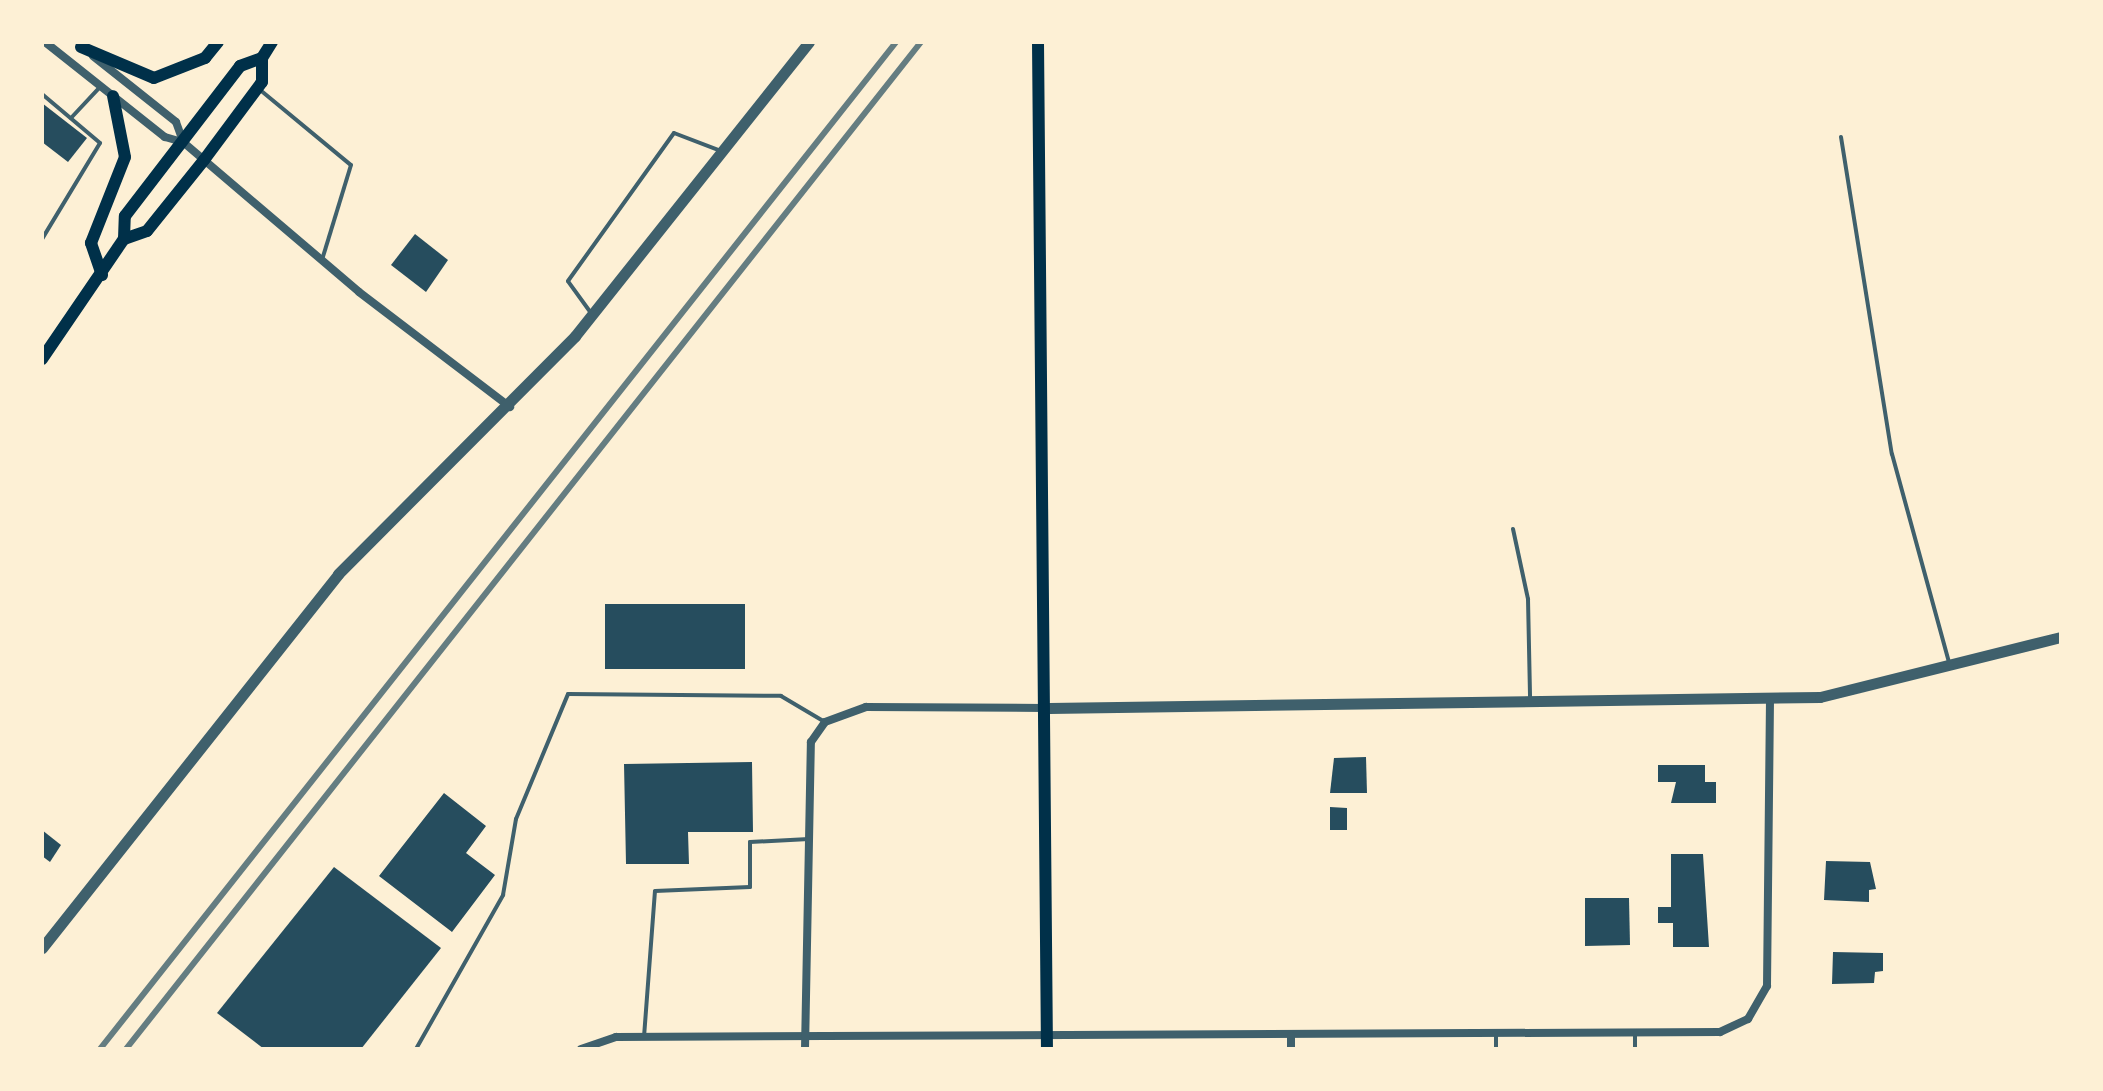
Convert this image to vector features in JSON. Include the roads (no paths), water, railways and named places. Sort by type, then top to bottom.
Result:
[{"type":"main road","points":[[78,44],[154,78],[205,58],[218,42]]},
{"type":"main road","points":[[124,239],[147,231],[204,160],[257,88],[262,58],[272,42]]},
{"type":"main road","points":[[1038,42],[1049,708],[1047,1049]]},
{"type":"main road","points":[[42,359],[124,239],[125,216],[240,66],[262,58]]},
{"type":"main road","points":[[102,275],[91,243],[125,157],[113,96]]},
{"type":"street","points":[[45,42],[165,137],[183,142],[322,260],[510,407]]},
{"type":"street","points":[[42,948],[338,574],[510,407],[592,315],[809,42]]},
{"type":"street","points":[[78,44],[176,122],[183,142]]},
{"type":"street","points":[[805,1045],[811,742],[825,722],[866,707],[1049,708],[1770,700],[1951,669],[2061,637]]},
{"type":"street","points":[[581,1049],[616,1037],[805,1045],[1047,1033],[1291,1036],[1720,1032],[1753,1013],[1768,968],[1770,700]]},
{"type":"street","points":[[1291,1036],[1291,1049]]},
{"type":"lane","points":[[71,118],[101,86]]},
{"type":"lane","points":[[257,88],[351,165],[322,260]]},
{"type":"lane","points":[[42,94],[100,143],[42,239]]},
{"type":"lane","points":[[592,315],[568,281],[674,133],[722,151]]},
{"type":"lane","points":[[1841,137],[1892,454],[1951,669]]},
{"type":"lane","points":[[1513,529],[1528,599],[1530,704]]},
{"type":"lane","points":[[416,1049],[503,895],[516,819],[568,694],[781,696],[825,722]]},
{"type":"lane","points":[[644,1037],[655,891],[750,887],[750,842],[809,839]]},
{"type":"lane","points":[[1635,1034],[1635,1049]]},
{"type":"lane","points":[[1496,1035],[1496,1049]]},
{"type":"railway","points":[[100,1049],[896,42]]},
{"type":"railway","points":[[126,1049],[921,42]]}]
